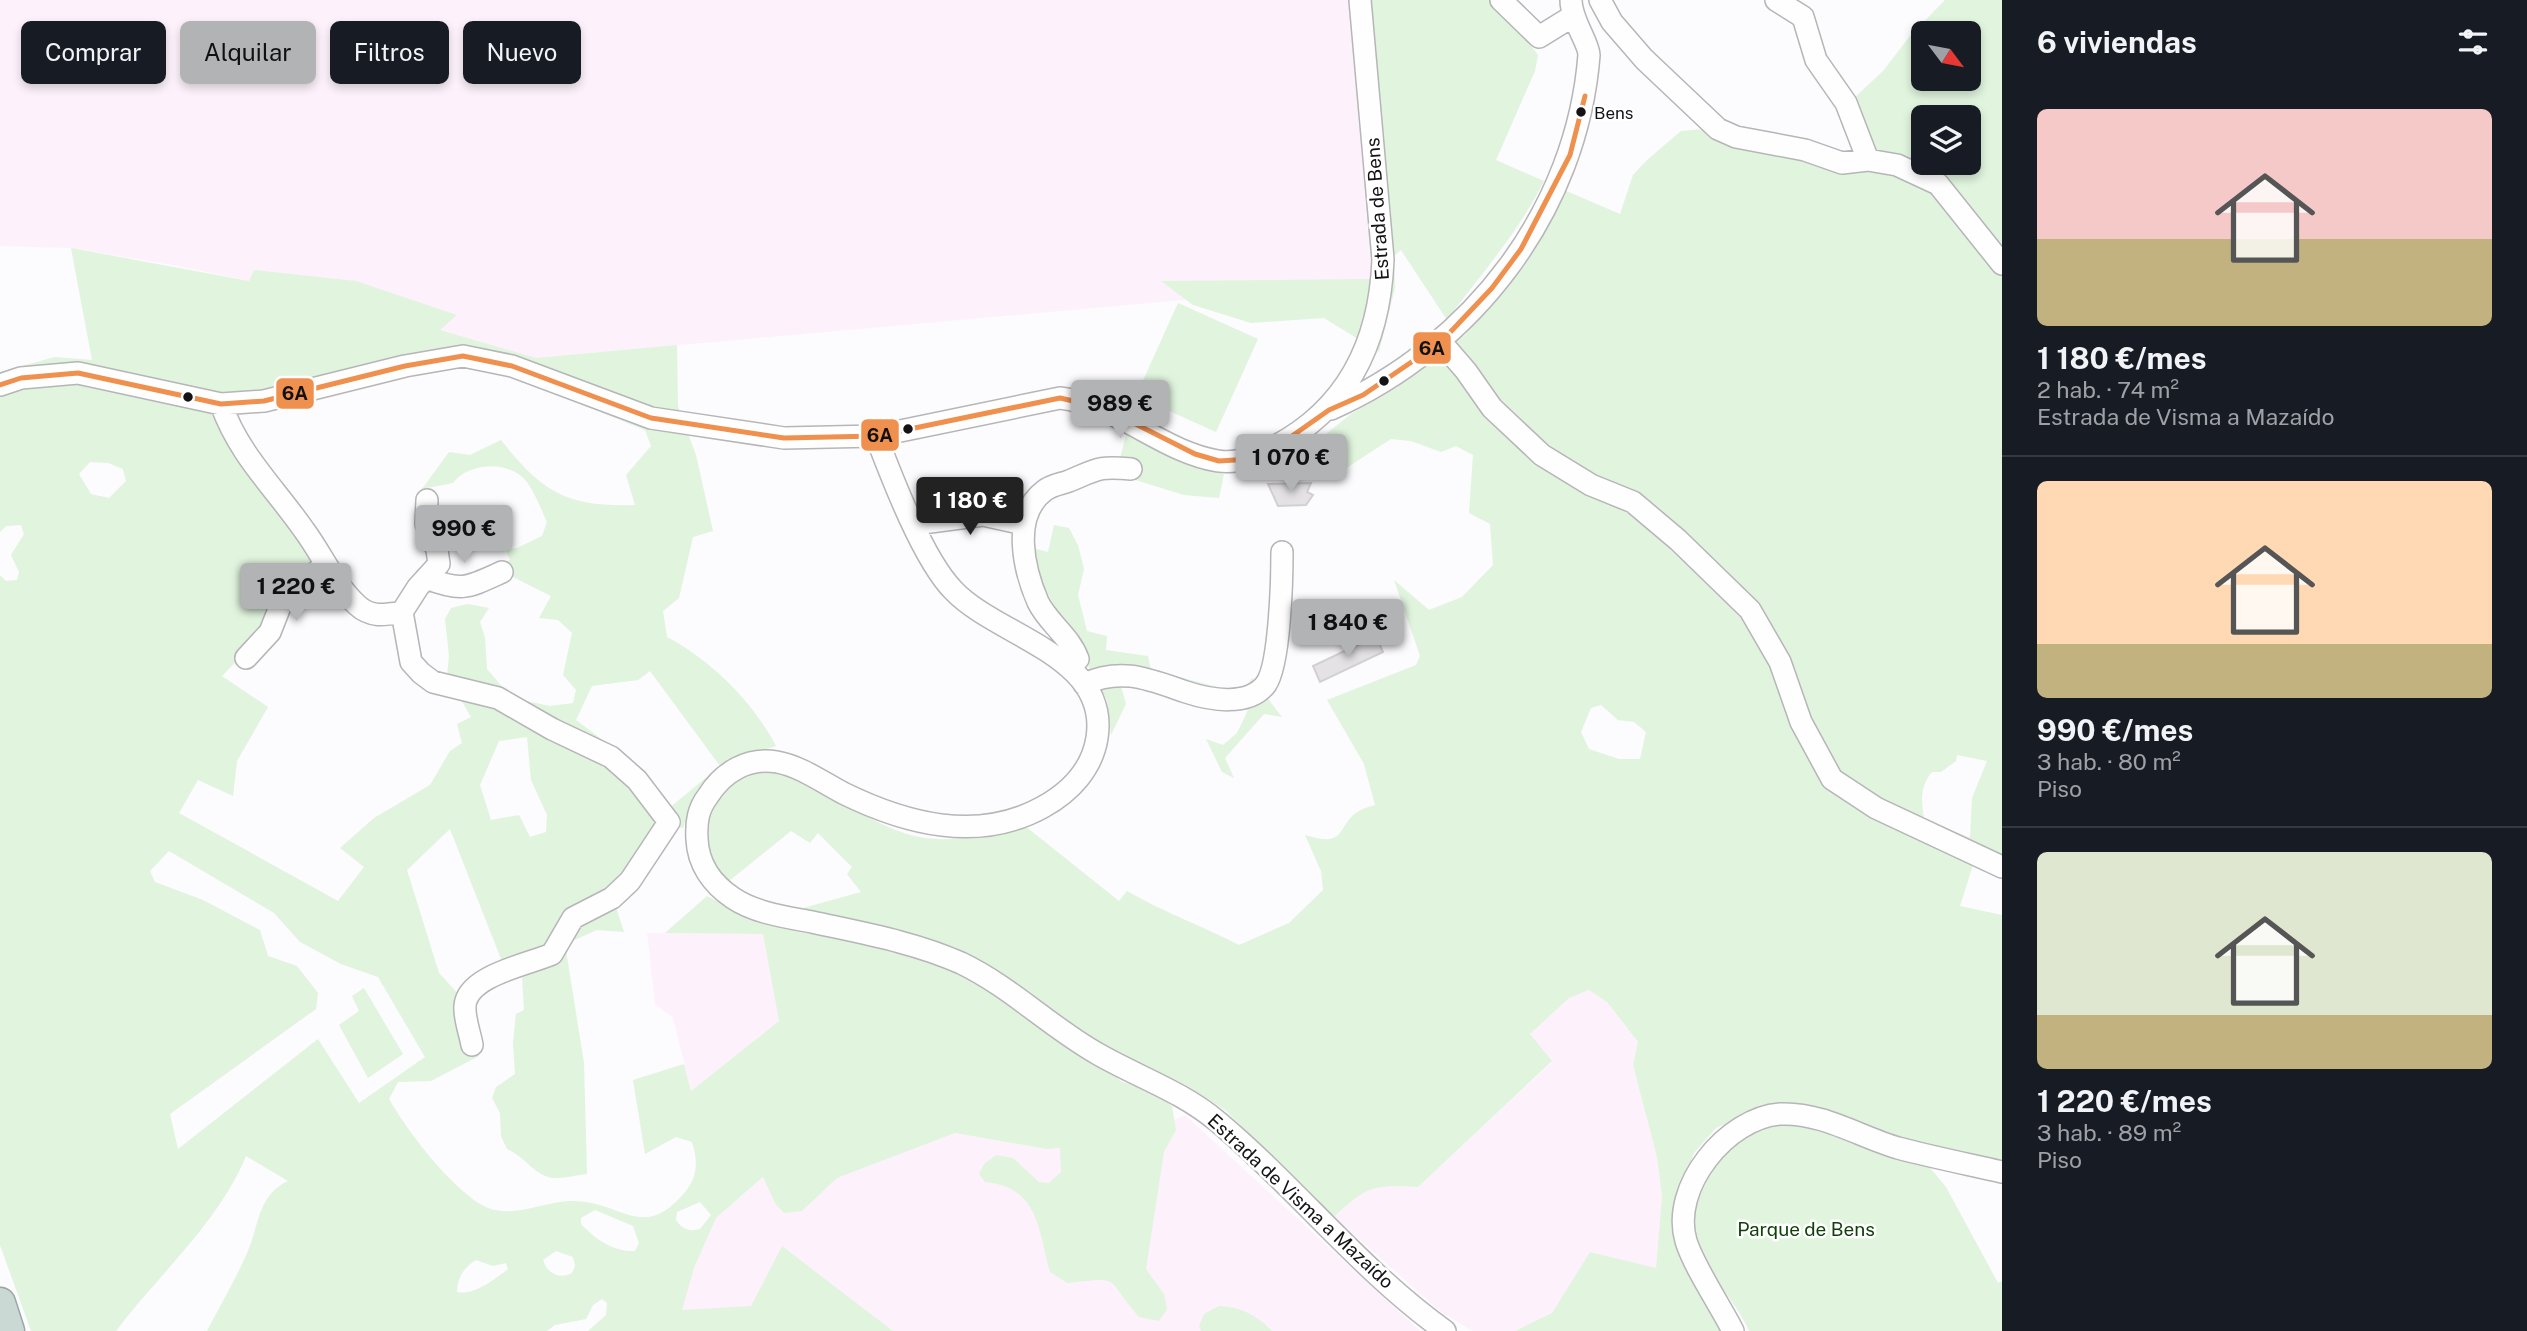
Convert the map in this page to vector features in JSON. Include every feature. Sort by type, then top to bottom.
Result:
[{"type":"highway","points":[[0,1303],[9,1331]]},
{"type":"street","name":"Estrada de Bens","points":[[0,385],[21,377],[78,373],[221,404],[264,401],[405,366],[463,356],[512,366],[651,418],[784,438],[876,436],[1060,398],[1083,401],[1104,408],[1195,454],[1219,461],[1250,459],[1282,443],[1356,389],[1362,356],[1382,289],[1383,258],[1360,0]]},
{"type":"street","points":[[1356,389],[1384,380],[1441,342],[1492,288],[1521,249],[1570,155],[1579,125],[1589,51],[1572,8],[1539,37],[1501,0]]},
{"type":"street","points":[[1776,0],[1803,17],[1816,60],[1846,103],[1868,160]]},
{"type":"street","points":[[1589,51],[1598,47],[1601,4]]},
{"type":"street","points":[[1601,4],[1644,59],[1718,130],[1753,141],[1805,150],[1842,163],[1868,160],[1897,166],[1938,184],[2002,264]]},
{"type":"street","points":[[1441,342],[1492,408],[1542,455],[1591,485],[1633,502],[1678,540],[1750,610],[1780,662],[1801,722],[1832,779],[1876,808],[2002,867]]},
{"type":"street","points":[[1362,356],[1368,370],[1384,380]]},
{"type":"street","points":[[221,404],[226,419],[261,478],[304,529],[326,565],[358,606],[377,616],[402,612]]},
{"type":"street","points":[[668,822],[697,821],[701,805],[713,787],[732,770],[753,761],[780,762],[890,815],[911,821],[973,827],[1030,814],[1056,800],[1077,781],[1094,752],[1097,715],[1077,676],[971,606],[954,591],[939,573],[876,436]]},
{"type":"street","points":[[1077,676],[1078,659],[1073,646],[1039,603],[1021,538],[1024,524],[1042,492],[1102,466],[1131,469]]},
{"type":"street","points":[[427,500],[426,524],[437,550],[439,564],[402,612],[411,662],[433,682],[498,698],[552,729],[611,757],[638,780],[668,822]]},
{"type":"street","points":[[915,524],[983,515],[1024,524]]},
{"type":"street","points":[[1077,676],[1107,674],[1143,677],[1196,695],[1241,700],[1256,693],[1267,682],[1275,651],[1282,552]]},
{"type":"street","points":[[246,658],[270,632],[285,594],[326,565]]},
{"type":"street","points":[[426,578],[453,589],[479,583],[502,572]]},
{"type":"street","name":"Estrada de Visma a Mazaído","points":[[697,821],[702,863],[717,886],[736,901],[785,917],[903,943],[961,964],[1017,996],[1098,1054],[1198,1107],[1392,1287],[1446,1331]]},
{"type":"street","points":[[472,1045],[464,1007],[468,995],[505,970],[552,954],[573,918],[612,898],[630,881],[668,822]]},
{"type":"street","points":[[1733,1331],[1685,1240],[1684,1213],[1692,1182],[1714,1148],[1743,1125],[1780,1114],[1818,1119],[1896,1147],[2002,1172]]},
{"type":"shaded area","points":[[0,0],[1350,0],[1372,283],[536,358],[250,281],[71,248],[0,246]]},
{"type":"shaded area","points":[[647,933],[763,934],[779,1021],[691,1091],[673,1018],[655,1004]]},
{"type":"shaded area","points":[[1589,990],[1607,1002],[1638,1043],[1633,1065],[1657,1157],[1662,1196],[1656,1268],[1590,1252],[1552,1313],[1515,1331],[1473,1331],[1442,1313],[1334,1217],[1364,1191],[1383,1186],[1418,1187],[1552,1062],[1530,1034],[1569,998]]},
{"type":"shaded area","points":[[1185,1115],[1420,1331],[893,1331],[782,1246],[751,1306],[681,1311],[694,1268],[716,1218],[764,1177],[776,1205],[784,1213],[802,1211],[837,1178],[955,1133],[1047,1149],[1130,1141]]},
{"type":"green space","points":[[1350,0],[1495,0],[1538,55],[1535,71],[1496,160],[1544,181],[1534,200],[1511,236],[1447,320],[1401,250],[1394,256],[1395,288],[1379,352],[1324,318],[1251,323],[1193,305],[1161,281],[1372,279]]},
{"type":"green space","points":[[1945,0],[2002,0],[2002,879],[1973,865],[1960,906],[2002,915],[2002,1164],[1935,1151],[1817,1106],[1766,1105],[1716,1128],[1694,1153],[1676,1203],[1679,1257],[1728,1331],[1515,1331],[1552,1313],[1590,1252],[1656,1268],[1662,1196],[1657,1157],[1633,1065],[1638,1042],[1607,1002],[1589,990],[1569,998],[1530,1034],[1552,1061],[1418,1187],[1390,1186],[1371,1190],[1363,1193],[1334,1217],[1225,1110],[1186,1085],[1109,1048],[955,947],[803,908],[861,892],[847,874],[852,867],[818,833],[810,843],[791,831],[729,881],[717,865],[708,848],[706,835],[710,812],[725,790],[735,781],[746,774],[770,771],[812,786],[873,820],[914,836],[944,839],[990,836],[1025,826],[1119,901],[1127,891],[1239,945],[1289,923],[1323,890],[1321,871],[1305,835],[1319,839],[1335,837],[1352,816],[1375,805],[1364,764],[1327,700],[1416,665],[1420,656],[1394,580],[1429,610],[1462,597],[1493,565],[1490,524],[1469,513],[1473,455],[1456,446],[1441,452],[1411,441],[1391,439],[1331,478],[1282,469],[1351,414],[1398,387],[1403,377],[1465,335],[1526,263],[1564,190],[1620,214],[1633,175],[1681,131],[1705,129],[1856,172],[1881,172],[1853,99],[1883,71],[1911,35],[1911,91],[1981,91],[1981,21],[1925,21]],"holes":[[[1601,705],[1618,720],[1634,722],[1646,732],[1640,759],[1619,759],[1589,749],[1581,732],[1591,708]],[[1957,755],[1987,761],[1972,798],[1970,838],[1924,818],[1922,806],[1922,794],[1928,777],[1932,772],[1941,772],[1956,761]]]},
{"type":"green space","points":[[71,248],[249,281],[254,270],[356,281],[457,315],[440,330],[536,358],[677,345],[678,406],[696,455],[713,531],[693,537],[679,598],[663,611],[667,637],[715,670],[743,698],[776,746],[727,764],[706,781],[683,828],[671,827],[615,904],[624,932],[597,930],[565,944],[584,1063],[587,1174],[548,1177],[507,1149],[501,1136],[500,1113],[492,1098],[496,1087],[515,1074],[513,1043],[516,1014],[524,1010],[521,961],[503,964],[450,829],[407,870],[439,973],[462,998],[468,1047],[479,1056],[431,1081],[398,1082],[389,1099],[407,1127],[442,1171],[468,1195],[491,1209],[524,1210],[569,1201],[587,1202],[643,1217],[656,1215],[670,1207],[685,1192],[695,1174],[696,1162],[692,1142],[676,1137],[645,1154],[633,1080],[684,1064],[691,1091],[779,1021],[763,934],[665,933],[707,896],[735,910],[939,963],[981,982],[1101,1064],[1122,1082],[1144,1087],[1172,1106],[1176,1130],[1164,1152],[1146,1269],[1164,1294],[1167,1309],[1159,1321],[1139,1317],[1111,1282],[1097,1280],[1067,1283],[1050,1272],[1038,1226],[1026,1202],[1016,1192],[985,1182],[979,1174],[984,1164],[996,1155],[1013,1158],[1039,1182],[1049,1183],[1061,1172],[1060,1148],[1047,1149],[955,1133],[837,1178],[802,1211],[784,1213],[776,1205],[763,1177],[716,1218],[694,1268],[682,1310],[751,1306],[782,1246],[893,1331],[588,1331],[606,1315],[607,1303],[602,1299],[593,1305],[586,1319],[555,1325],[547,1331],[207,1331],[251,1243],[262,1208],[272,1193],[288,1181],[246,1156],[220,1203],[204,1225],[116,1331],[31,1331],[0,1245],[0,575],[6,581],[17,580],[19,572],[11,555],[24,534],[21,525],[6,526],[0,532],[0,372],[55,357],[92,360]],"holes":[[[457,365],[508,375],[645,430],[651,446],[626,475],[635,505],[591,503],[558,493],[530,473],[501,440],[470,455],[449,452],[422,489],[453,483],[469,471],[490,466],[511,470],[527,482],[547,522],[542,536],[517,548],[505,549],[510,560],[505,562],[513,577],[551,596],[539,618],[558,620],[572,633],[563,675],[576,690],[573,703],[550,706],[512,698],[487,669],[485,638],[480,622],[489,608],[468,604],[451,608],[445,619],[449,656],[447,676],[471,717],[457,724],[462,743],[450,751],[430,785],[374,818],[340,848],[364,867],[338,901],[179,813],[198,780],[233,796],[237,761],[268,707],[222,676],[254,643],[316,566],[216,418],[305,404],[414,371]],[[90,462],[108,463],[123,469],[126,481],[109,498],[91,494],[79,474]],[[650,671],[720,766],[668,809],[631,761],[576,720],[592,686],[638,680]],[[527,737],[531,780],[547,815],[546,832],[530,837],[519,815],[491,820],[480,785],[499,741]],[[169,851],[274,913],[300,942],[341,964],[378,977],[425,1057],[359,1103],[318,1039],[178,1149],[170,1114],[316,1009],[318,993],[297,966],[268,956],[260,930],[203,900],[155,882],[150,871]],[[700,1202],[711,1215],[700,1229],[696,1230],[686,1229],[676,1220],[677,1212]],[[595,1210],[633,1226],[639,1243],[635,1251],[612,1247],[592,1235],[581,1224],[581,1218]],[[556,1251],[573,1257],[575,1266],[572,1273],[563,1276],[554,1274],[543,1260]],[[476,1260],[493,1266],[506,1263],[508,1269],[477,1289],[457,1292],[458,1282],[465,1270]]]},
{"type":"green space","points":[[1178,303],[1258,339],[1216,432],[1136,396]]},
{"type":"green space","points":[[1127,431],[1190,463],[1224,474],[1219,498],[1184,495],[1116,474]]},
{"type":"green space","points":[[1054,525],[1069,528],[1078,545],[1084,569],[1078,595],[1087,631],[1107,636],[1106,650],[1148,656],[1151,670],[1241,693],[1252,678],[1282,717],[1264,714],[1225,758],[1234,778],[1222,772],[1206,739],[1223,745],[1237,733],[1248,710],[1150,683],[1121,686],[1126,704],[1111,735],[1107,700],[1044,587],[1033,548],[1048,552]]},
{"type":"green space","points":[[364,988],[403,1054],[368,1078],[339,1025],[359,1011],[352,996]]},
{"type":"green space","name":"Parque de Bens","points":[[1786,1124],[1807,1125],[1927,1164],[1946,1187],[1998,1283],[2002,1281],[2002,1331],[1749,1331],[1698,1248],[1694,1233],[1696,1202],[1708,1172],[1728,1148],[1751,1134]]},
{"type":"green space","points":[[1219,1306],[1248,1313],[1272,1331],[1201,1331],[1199,1326],[1204,1314]]},
{"type":"building","points":[[1311,483],[1307,492],[1313,495],[1306,505],[1278,506],[1268,484]]},
{"type":"building","points":[[1376,636],[1383,652],[1320,682],[1313,666]]},
{"type":"transit line","name":"6A","points":[[0,385],[21,378],[78,373],[221,404],[264,401],[405,366],[463,356],[512,366],[651,418],[784,438],[876,436],[1060,398],[1104,408],[1195,454],[1219,461],[1250,459],[1282,443],[1329,410],[1363,395],[1441,342],[1492,288],[1521,249],[1570,155],[1585,96]]},
{"type":"place","name":"Bens","points":[[1581,112]]}]
